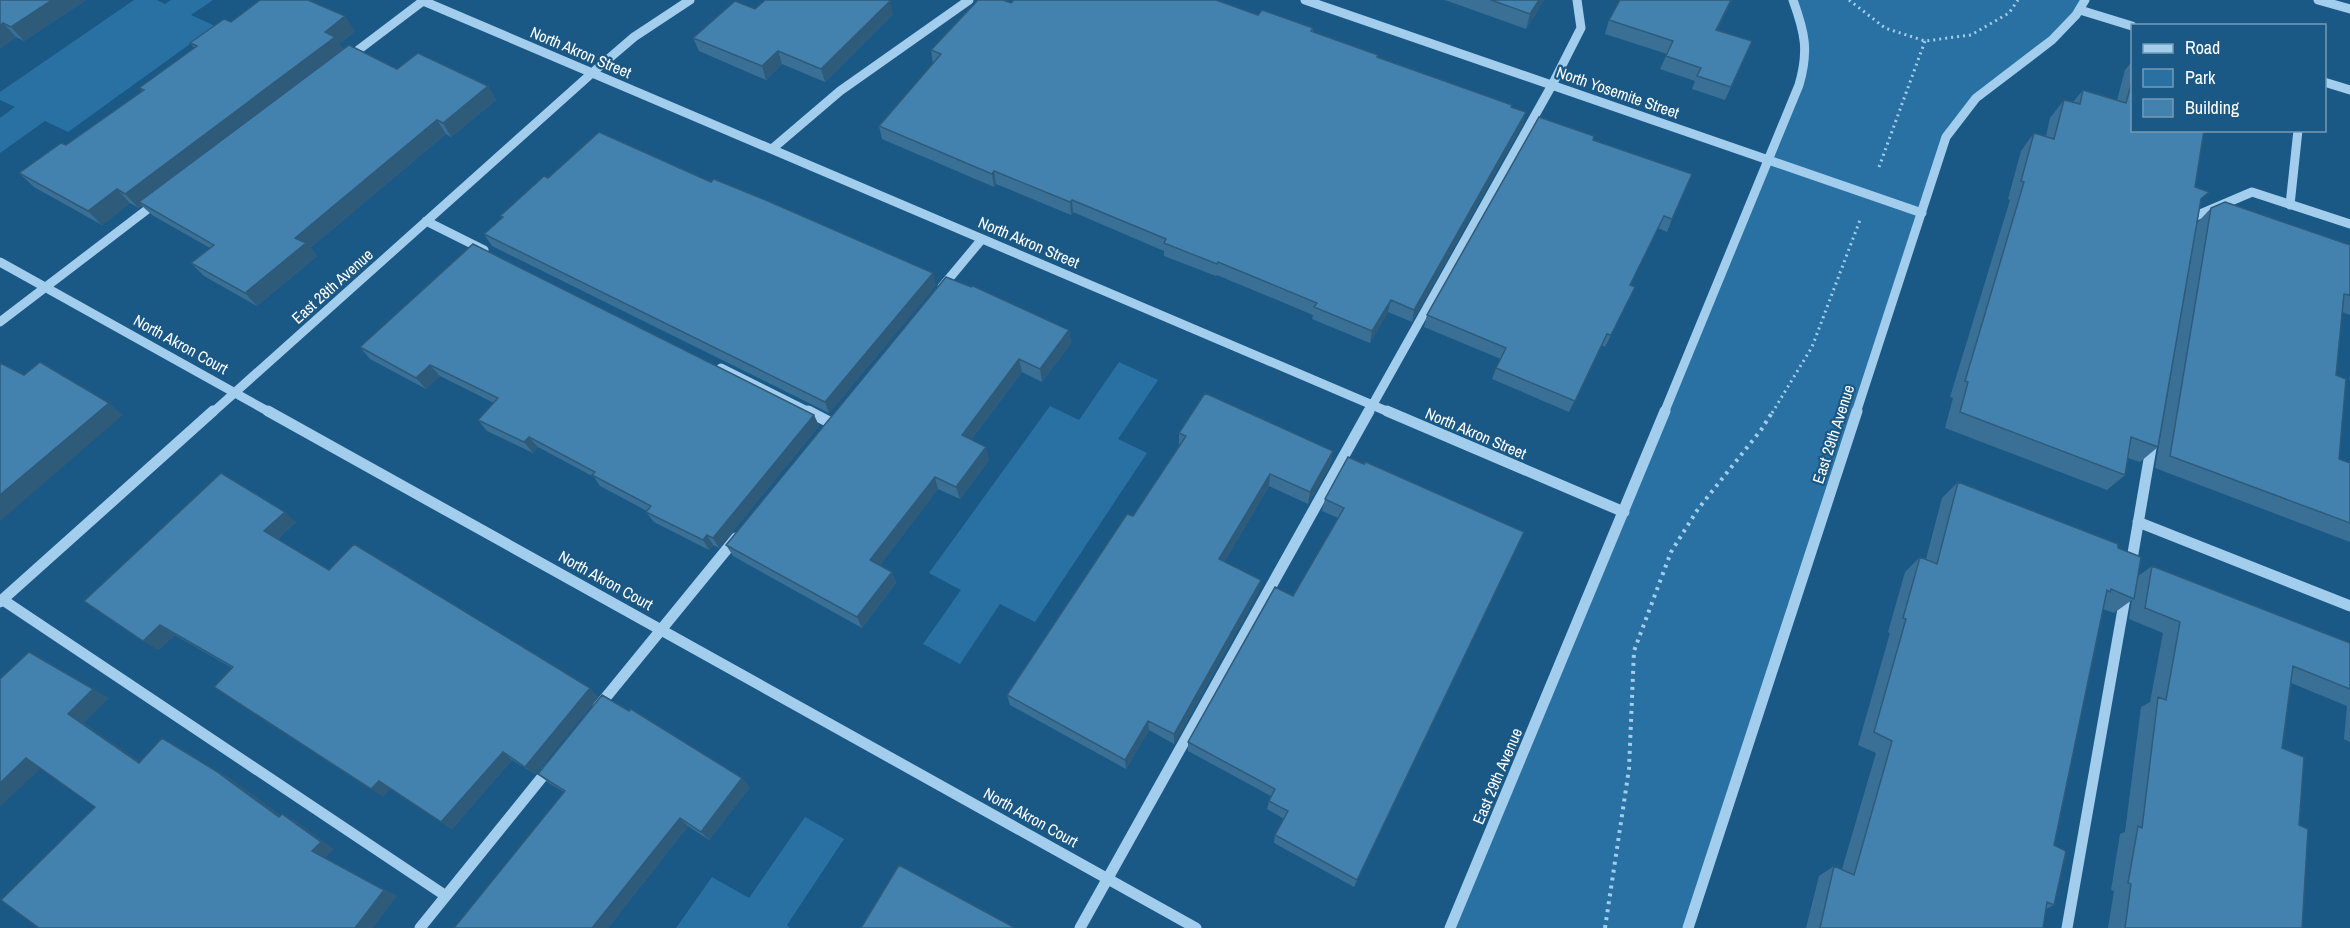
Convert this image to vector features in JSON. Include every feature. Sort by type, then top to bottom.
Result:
[{"type":"street","name":"East 28th Avenue","points":[[1,601],[592,73],[634,37],[690,0]]},
{"type":"street","points":[[772,149],[840,90],[969,0]]},
{"type":"street","name":"North Yosemite Street","points":[[1305,0],[1922,213]]},
{"type":"street","points":[[1080,928],[1552,85],[1581,28],[1577,0]]},
{"type":"street","name":"East 29th Avenue","points":[[1450,928],[1794,101],[1806,64],[1807,39],[1793,0]]},
{"type":"street","points":[[2318,0],[2350,9]]},
{"type":"street","name":"North Akron Street","points":[[422,1],[1624,512]]},
{"type":"street","points":[[338,65],[422,1]]},
{"type":"street","points":[[2082,5],[2131,25]]},
{"type":"street","name":"East 29th Avenue","points":[[1688,928],[1946,137],[1963,112],[1982,93],[2065,30],[2082,5]]},
{"type":"street","points":[[2326,82],[2350,90]]},
{"type":"street","points":[[2290,205],[2298,132]]},
{"type":"street","points":[[2189,230],[2191,218],[2252,192],[2350,224]]},
{"type":"street","points":[[0,322],[168,194]]},
{"type":"street","points":[[426,221],[490,253]]},
{"type":"street","points":[[937,294],[982,239]]},
{"type":"street","name":"North Akron Court","points":[[0,262],[1196,928]]},
{"type":"street","points":[[714,364],[831,422]]},
{"type":"street","points":[[2067,928],[2154,428]]},
{"type":"street","points":[[2138,522],[2350,606]]},
{"type":"street","points":[[594,712],[742,531]]},
{"type":"street","points":[[1,601],[446,896]]},
{"type":"street","points":[[420,928],[557,758]]},
{"type":"path","points":[[1849,0],[1886,28],[1925,41],[1971,34],[2009,13],[2018,0]]},
{"type":"path","points":[[1605,928],[1629,769],[1634,651],[1671,552],[1698,509],[1761,430],[1812,347],[1925,41]]},
{"type":"green space","points":[[134,0],[157,0],[165,4],[171,0],[213,0],[191,15],[215,26],[68,132],[45,121],[0,153],[0,118],[15,107],[0,100],[0,92]]},
{"type":"green space","points":[[1793,0],[2085,0],[2065,30],[1982,93],[1946,137],[1688,928],[1450,928],[1806,64]]},
{"type":"green space","points":[[1119,362],[1158,380],[1118,439],[1147,453],[1035,622],[1000,604],[960,664],[923,644],[961,590],[929,573],[1050,406],[1079,420]]},
{"type":"green space","points":[[805,817],[844,839],[787,925],[790,928],[676,928],[712,877],[749,898]]},
{"type":"building","points":[[0,0],[52,0],[11,27],[3,23],[0,26]]},
{"type":"building","points":[[260,0],[308,0],[345,16],[325,32],[335,37],[125,194],[117,189],[88,211],[19,173],[61,143],[66,145],[144,90],[139,88],[197,46],[190,43],[224,19],[231,22]]},
{"type":"building","points":[[765,0],[890,1],[821,69],[778,51],[762,66],[693,38],[735,1],[755,9]]},
{"type":"building","points":[[978,0],[1003,0],[1011,3],[1014,0],[1216,0],[1258,15],[1262,10],[1313,28],[1311,31],[1526,112],[1414,310],[1391,300],[1372,331],[1314,307],[1317,303],[1218,262],[1217,264],[1164,243],[1166,239],[1072,200],[1070,202],[994,171],[992,174],[879,126],[941,54],[931,50]]},
{"type":"building","points":[[1491,0],[1539,0],[1530,14]]},
{"type":"building","points":[[1620,0],[1731,0],[1716,30],[1752,41],[1731,87],[1697,76],[1701,68],[1666,56],[1673,41],[1609,20]]},
{"type":"building","points":[[349,45],[397,69],[418,53],[488,86],[443,123],[437,120],[295,238],[306,243],[245,293],[191,263],[214,245],[139,202]]},
{"type":"building","points":[[2131,85],[2131,132],[2204,132],[2195,187],[2209,192],[2201,199],[2158,447],[2131,437],[2125,475],[1960,412],[1968,382],[1965,381],[2024,182],[2021,181],[2034,133],[2054,139],[2064,100],[2080,104],[2083,90],[2126,103]]},
{"type":"building","points":[[1539,117],[1594,136],[1593,140],[1692,174],[1672,219],[1664,216],[1630,285],[1635,287],[1611,335],[1607,334],[1575,401],[1496,368],[1506,348],[1427,315]]},
{"type":"building","points":[[599,132],[711,182],[714,179],[768,201],[933,273],[825,402],[484,234],[503,217],[500,216],[544,176],[548,178]]},
{"type":"building","points":[[2225,202],[2350,245],[2350,295],[2344,294],[2336,375],[2346,379],[2339,459],[2350,463],[2350,523],[2170,456],[2211,208]]},
{"type":"building","points":[[473,244],[814,415],[713,538],[707,535],[703,540],[646,512],[651,506],[592,475],[595,472],[529,437],[524,442],[478,420],[498,398],[430,365],[416,378],[360,347]]},
{"type":"building","points":[[946,277],[973,286],[1069,330],[1040,369],[1019,359],[962,435],[986,447],[956,487],[935,477],[870,560],[892,572],[857,617],[726,545]]},
{"type":"building","points":[[40,362],[109,403],[0,495],[0,363],[24,375]]},
{"type":"building","points":[[1205,393],[1333,451],[1310,492],[1270,474],[1219,559],[1261,580],[1174,734],[1148,721],[1125,760],[1007,695],[1127,514],[1133,516],[1186,436],[1179,433]]},
{"type":"building","points":[[1348,457],[1364,464],[1366,462],[1524,532],[1357,880],[1275,835],[1288,811],[1269,801],[1275,789],[1188,742],[1275,587],[1293,596],[1344,508],[1325,499]]},
{"type":"building","points":[[221,473],[285,512],[264,531],[329,570],[354,544],[590,688],[525,767],[503,752],[441,822],[379,781],[371,789],[214,687],[233,667],[160,625],[143,641],[84,601]]},
{"type":"building","points":[[1958,482],[2118,544],[2118,548],[2141,557],[2134,599],[2111,589],[2110,592],[2107,590],[2054,845],[2066,851],[2054,905],[2047,902],[2043,928],[1820,928],[1834,866],[1854,875],[1892,741],[1874,732],[1906,619],[1903,618],[1920,557],[1937,564]]},
{"type":"building","points":[[2152,566],[2350,643],[2350,689],[2293,666],[2282,748],[2304,757],[2299,825],[2308,829],[2302,928],[2125,928],[2131,884],[2128,883],[2138,826],[2142,828],[2158,697],[2166,700],[2180,622],[2145,608]]},
{"type":"building","points":[[29,652],[93,689],[68,714],[139,763],[162,738],[216,771],[279,817],[282,814],[321,842],[312,851],[384,890],[355,928],[39,928],[1,900],[95,807],[26,758],[0,783],[0,679]]},
{"type":"building","points":[[602,695],[629,711],[631,709],[742,778],[701,832],[680,818],[592,928],[454,928],[565,791],[538,774]]},
{"type":"building","points":[[899,865],[1015,928],[861,928]]}]
